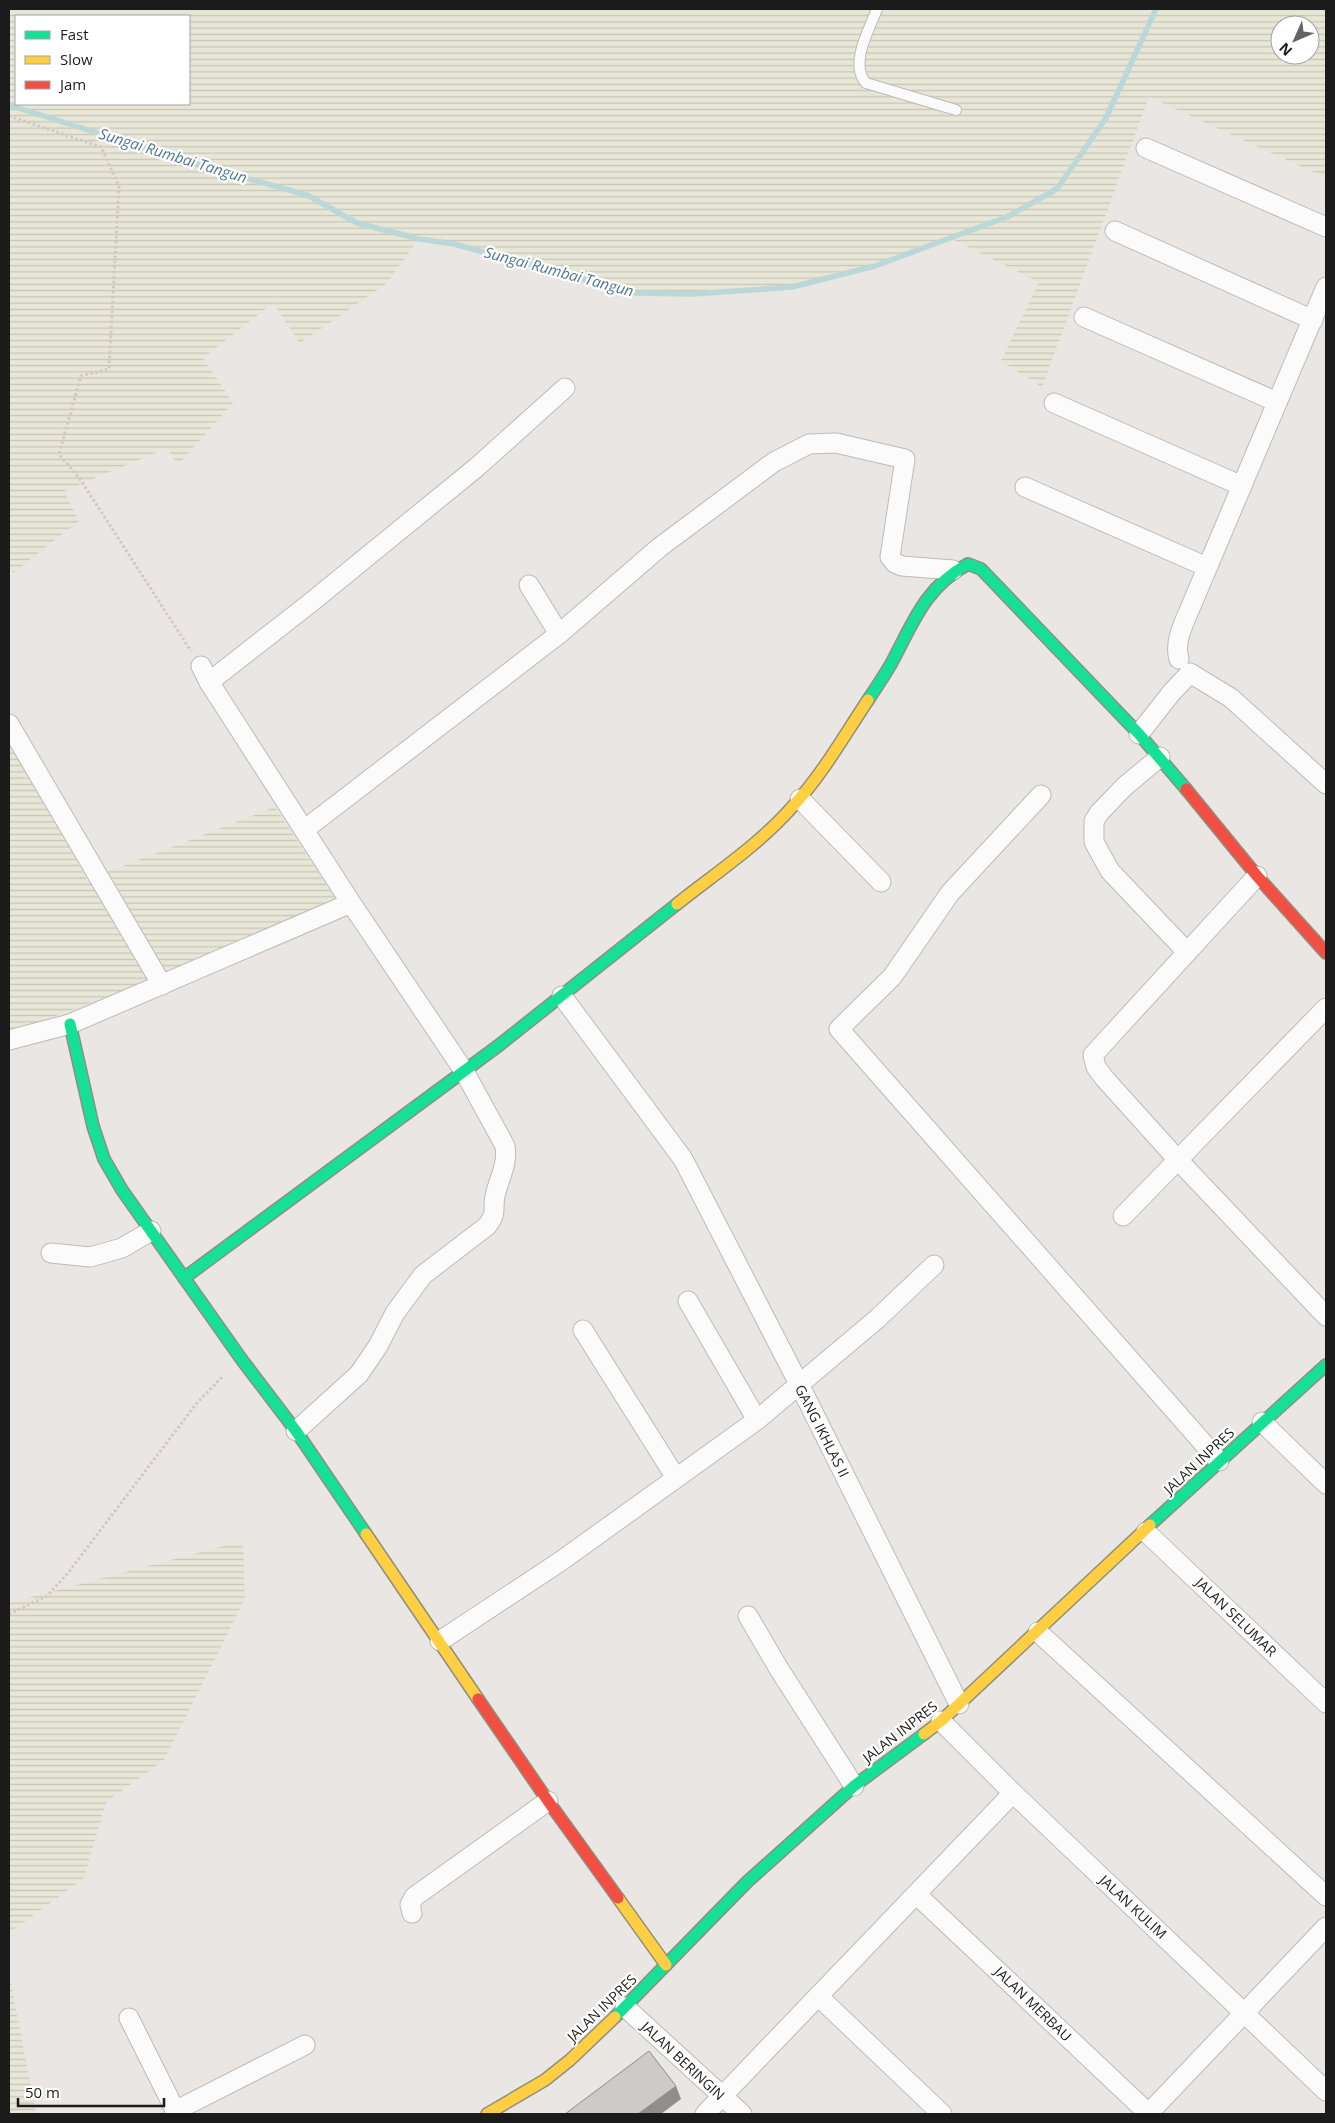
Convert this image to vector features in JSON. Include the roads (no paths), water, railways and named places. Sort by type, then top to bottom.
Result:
[{"type":"street","points":[[1146,148],[1326,227]]},
{"type":"street","points":[[1115,231],[1313,320]]},
{"type":"street","points":[[1179,659],[1177,652],[1179,637],[1326,287]]},
{"type":"street","points":[[1084,317],[1277,402]]},
{"type":"street","points":[[296,1431],[359,1374],[378,1346],[395,1313],[423,1275],[486,1226],[493,1218],[495,1196],[505,1167],[505,1146],[464,1070],[351,903],[205,674],[317,598],[477,467],[565,388]]},
{"type":"street","points":[[1054,403],[1242,486]]},
{"type":"street","points":[[304,830],[559,634],[660,547],[774,462],[809,444],[836,443],[905,459],[890,557],[895,563],[902,566],[953,570]]},
{"type":"street","points":[[1025,487],[1207,567]]},
{"type":"street","points":[[184,1278],[498,1046],[764,835],[800,799],[882,678],[914,618],[938,585],[953,570],[968,564],[981,569],[1139,734],[1257,876],[1326,953]]},
{"type":"street","points":[[529,585],[559,634]]},
{"type":"street","points":[[1139,734],[1172,692],[1190,673],[1231,698],[1326,784]]},
{"type":"street","points":[[9,724],[162,984]]},
{"type":"street","points":[[1160,757],[1125,786],[1099,813],[1094,821],[1094,842],[1110,871],[1187,952]]},
{"type":"street","points":[[1041,795],[950,893],[892,977],[839,1029],[1219,1461]]},
{"type":"street","points":[[800,799],[880,882]]},
{"type":"street","points":[[1257,876],[1093,1055],[1096,1066],[1105,1079],[1178,1160],[1326,1316]]},
{"type":"street","points":[[9,1040],[70,1024],[351,903]]},
{"type":"street","name":"GANG IKHLAS II","points":[[562,996],[678,1152],[799,1384],[959,1704]]},
{"type":"street","points":[[1123,1216],[1326,1008]]},
{"type":"street","points":[[70,1024],[93,1126],[104,1159],[122,1190],[242,1360],[296,1431],[548,1801],[666,1965]]},
{"type":"street","points":[[51,1253],[90,1257],[122,1248],[151,1231]]},
{"type":"street","points":[[440,1641],[560,1561],[757,1420],[877,1318],[934,1265]]},
{"type":"street","points":[[688,1301],[757,1420]]},
{"type":"street","points":[[583,1330],[676,1478]]},
{"type":"street","name":"JALAN INPRES","points":[[487,2114],[545,2080],[570,2060],[625,2007],[747,1882],[854,1786],[941,1721],[1146,1532],[1219,1461],[1326,1365]]},
{"type":"street","points":[[1262,1422],[1326,1484]]},
{"type":"street","name":"JALAN SELUMAR","points":[[1146,1532],[1326,1703]]},
{"type":"street","points":[[748,1616],[779,1669],[854,1786]]},
{"type":"street","points":[[1038,1632],[1326,1896]]},
{"type":"street","name":"JALAN KULIM","points":[[941,1721],[1013,1793],[1326,2091]]},
{"type":"street","points":[[705,2114],[1013,1793]]},
{"type":"street","points":[[412,1913],[410,1905],[414,1897],[548,1801]]},
{"type":"street","name":"JALAN MERBAU","points":[[916,1894],[1149,2114]]},
{"type":"street","points":[[1149,2114],[1326,1927]]},
{"type":"street","points":[[818,1996],[942,2114]]},
{"type":"street","name":"JALAN BERINGIN","points":[[625,2007],[742,2114]]},
{"type":"street","points":[[129,2018],[176,2113],[305,2045]]},
{"type":"lane","points":[[877,9],[861,53],[858,71],[860,77],[866,84],[956,110]]},
{"type":"waterway","name":"Sungai Rumbai Tangun","points":[[9,105],[192,163],[307,195],[357,223],[419,239],[454,244],[634,293],[693,294],[792,287],[875,266],[1007,217],[1057,189],[1106,118],[1156,9]]}]
